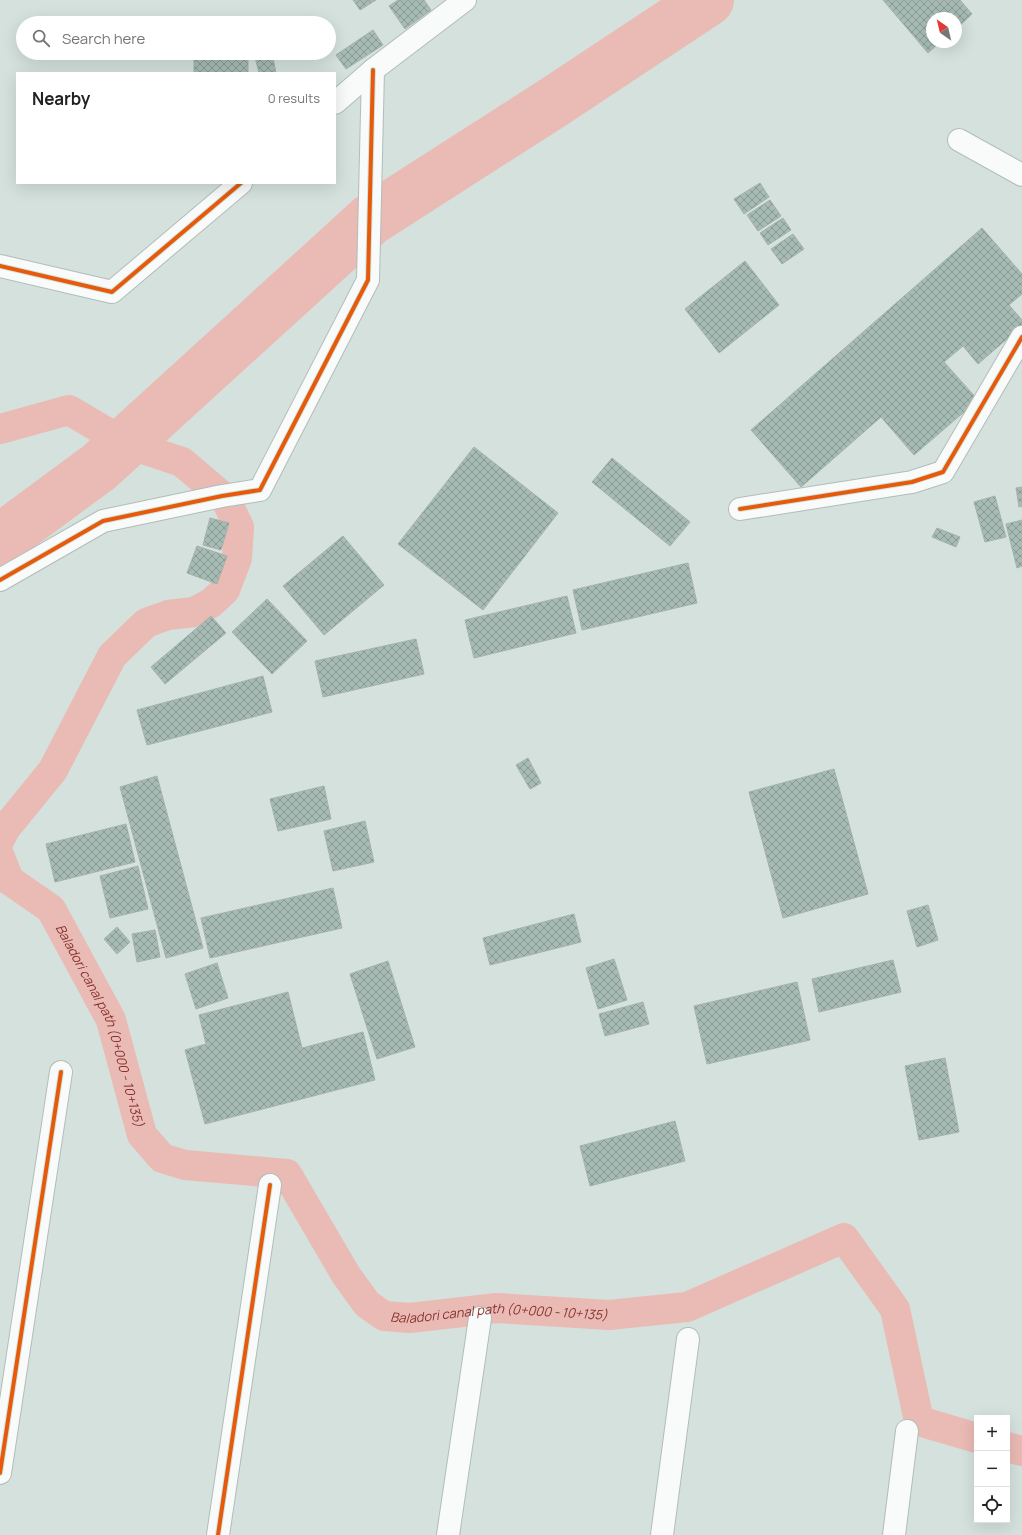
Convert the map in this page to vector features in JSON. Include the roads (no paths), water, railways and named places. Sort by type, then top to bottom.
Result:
[{"type":"street","points":[[336,102],[373,70],[465,0]]},
{"type":"street","points":[[0,580],[103,521],[222,496],[260,490],[368,280],[373,70]]},
{"type":"street","points":[[959,140],[1022,175]]},
{"type":"street","points":[[0,266],[112,292],[240,184]]},
{"type":"street","points":[[740,509],[912,482],[943,472],[958,449],[1022,337]]},
{"type":"street","points":[[0,1473],[61,1072]]},
{"type":"street","points":[[218,1535],[270,1184]]},
{"type":"street","points":[[448,1535],[480,1318]]},
{"type":"street","points":[[662,1535],[688,1339]]},
{"type":"street","points":[[894,1535],[908,1431]]},
{"type":"waterway","points":[[0,540],[99,467],[370,220],[554,102],[708,0]]},
{"type":"waterway","name":"Baladori canal path (0+000 - 10+135)","points":[[0,429],[69,410],[125,443],[182,462],[222,496],[227,502],[239,527],[237,558],[225,590],[211,603],[194,612],[168,615],[146,623],[112,656],[53,770],[5,829],[0,839]]},
{"type":"waterway","name":"Baladori canal path (0+000 - 10+135)","points":[[0,857],[9,880],[51,909],[111,1020],[142,1135],[162,1158],[185,1165],[287,1174],[346,1275],[367,1304],[384,1316],[410,1318],[497,1308],[609,1315],[687,1307],[844,1238],[895,1309],[919,1421],[974,1437]]},
{"type":"waterway","name":"Baladori canal path (0+000 - 10+135)","points":[[1010,1448],[1022,1451]]}]
